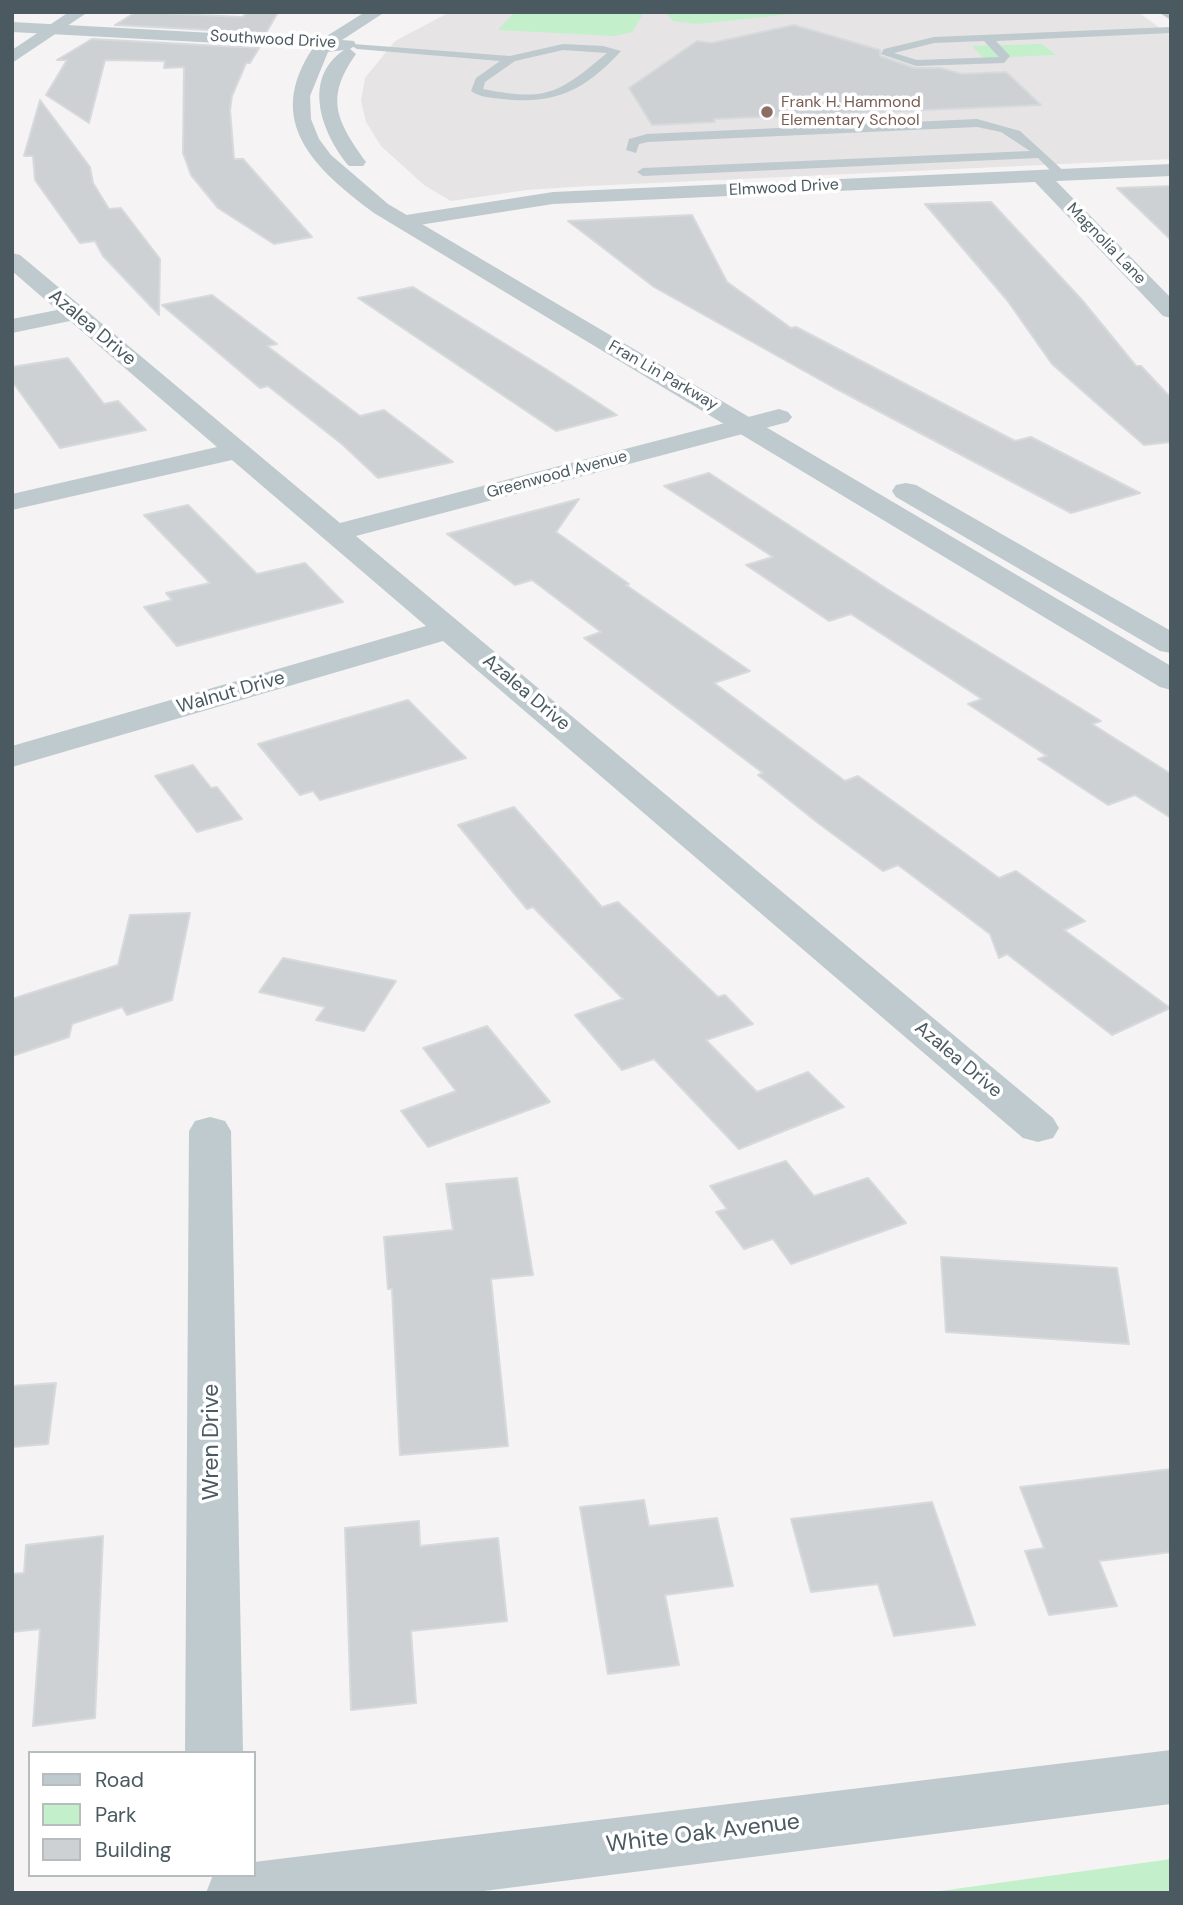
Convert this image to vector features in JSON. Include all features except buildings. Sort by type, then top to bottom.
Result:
[{"type":"street","points":[[12,58],[80,12]]},
{"type":"street","points":[[325,45],[376,12]]},
{"type":"street","name":"Fran Lin Parkway","points":[[403,12],[385,22],[344,58],[330,85],[327,109],[336,135],[351,158],[377,182],[433,217],[803,431]]},
{"type":"street","points":[[1166,12],[1171,15]]},
{"type":"street","name":"Southwood Drive","points":[[12,27],[48,32]]},
{"type":"street","name":"Southwood Drive","points":[[12,33],[48,32],[357,46]]},
{"type":"street","name":"Fran Lin Parkway","points":[[325,45],[303,84],[300,98],[306,133],[336,174],[400,222],[747,425],[1171,680]]},
{"type":"street","name":"Elmwood Drive","points":[[400,222],[553,198],[1171,170]]},
{"type":"street","name":"Magnolia Lane","points":[[1051,176],[1171,311]]},
{"type":"street","name":"Azalea Drive","points":[[12,260],[1038,1128]]},
{"type":"street","points":[[12,326],[76,313]]},
{"type":"street","name":"Greenwood Avenue","points":[[334,533],[779,417]]},
{"type":"street","points":[[12,502],[235,451]]},
{"type":"street","points":[[886,479],[1171,644]]},
{"type":"street","name":"Walnut Drive","points":[[12,757],[450,629]]},
{"type":"street","name":"Wren Drive","points":[[210,1131],[214,1751]]},
{"type":"street","name":"White Oak Avenue","points":[[236,1893],[314,1887],[1171,1777]]},
{"type":"lane","points":[[988,38],[1005,56],[1004,60],[916,63],[886,54],[915,43],[988,38],[1171,30]]},
{"type":"lane","points":[[357,46],[511,58],[533,50],[554,47],[594,47],[616,51],[563,92],[527,97],[494,96],[477,91],[480,80],[511,58]]},
{"type":"lane","points":[[654,194],[632,150],[1017,133],[1039,154],[1051,176]]},
{"type":"lane","points":[[643,172],[1039,154]]},
{"type":"shaded area","name":"Frank H. Hammond Elementary School","points":[[450,12],[1138,12],[1171,36],[1171,159],[588,186],[527,190],[451,201],[424,185],[381,146],[366,122],[361,101],[365,78],[395,41]]},
{"type":"green space","points":[[515,12],[644,12],[632,32],[614,36],[498,30]]},
{"type":"green space","points":[[665,12],[801,13],[697,24],[673,21]]},
{"type":"green space","points":[[1042,44],[1056,55],[984,58],[972,46]]},
{"type":"green space","points":[[1171,1859],[1171,1893],[926,1893]]},
{"type":"place","name":"Frank H. Hammond Elementary School","points":[[767,112]]}]
